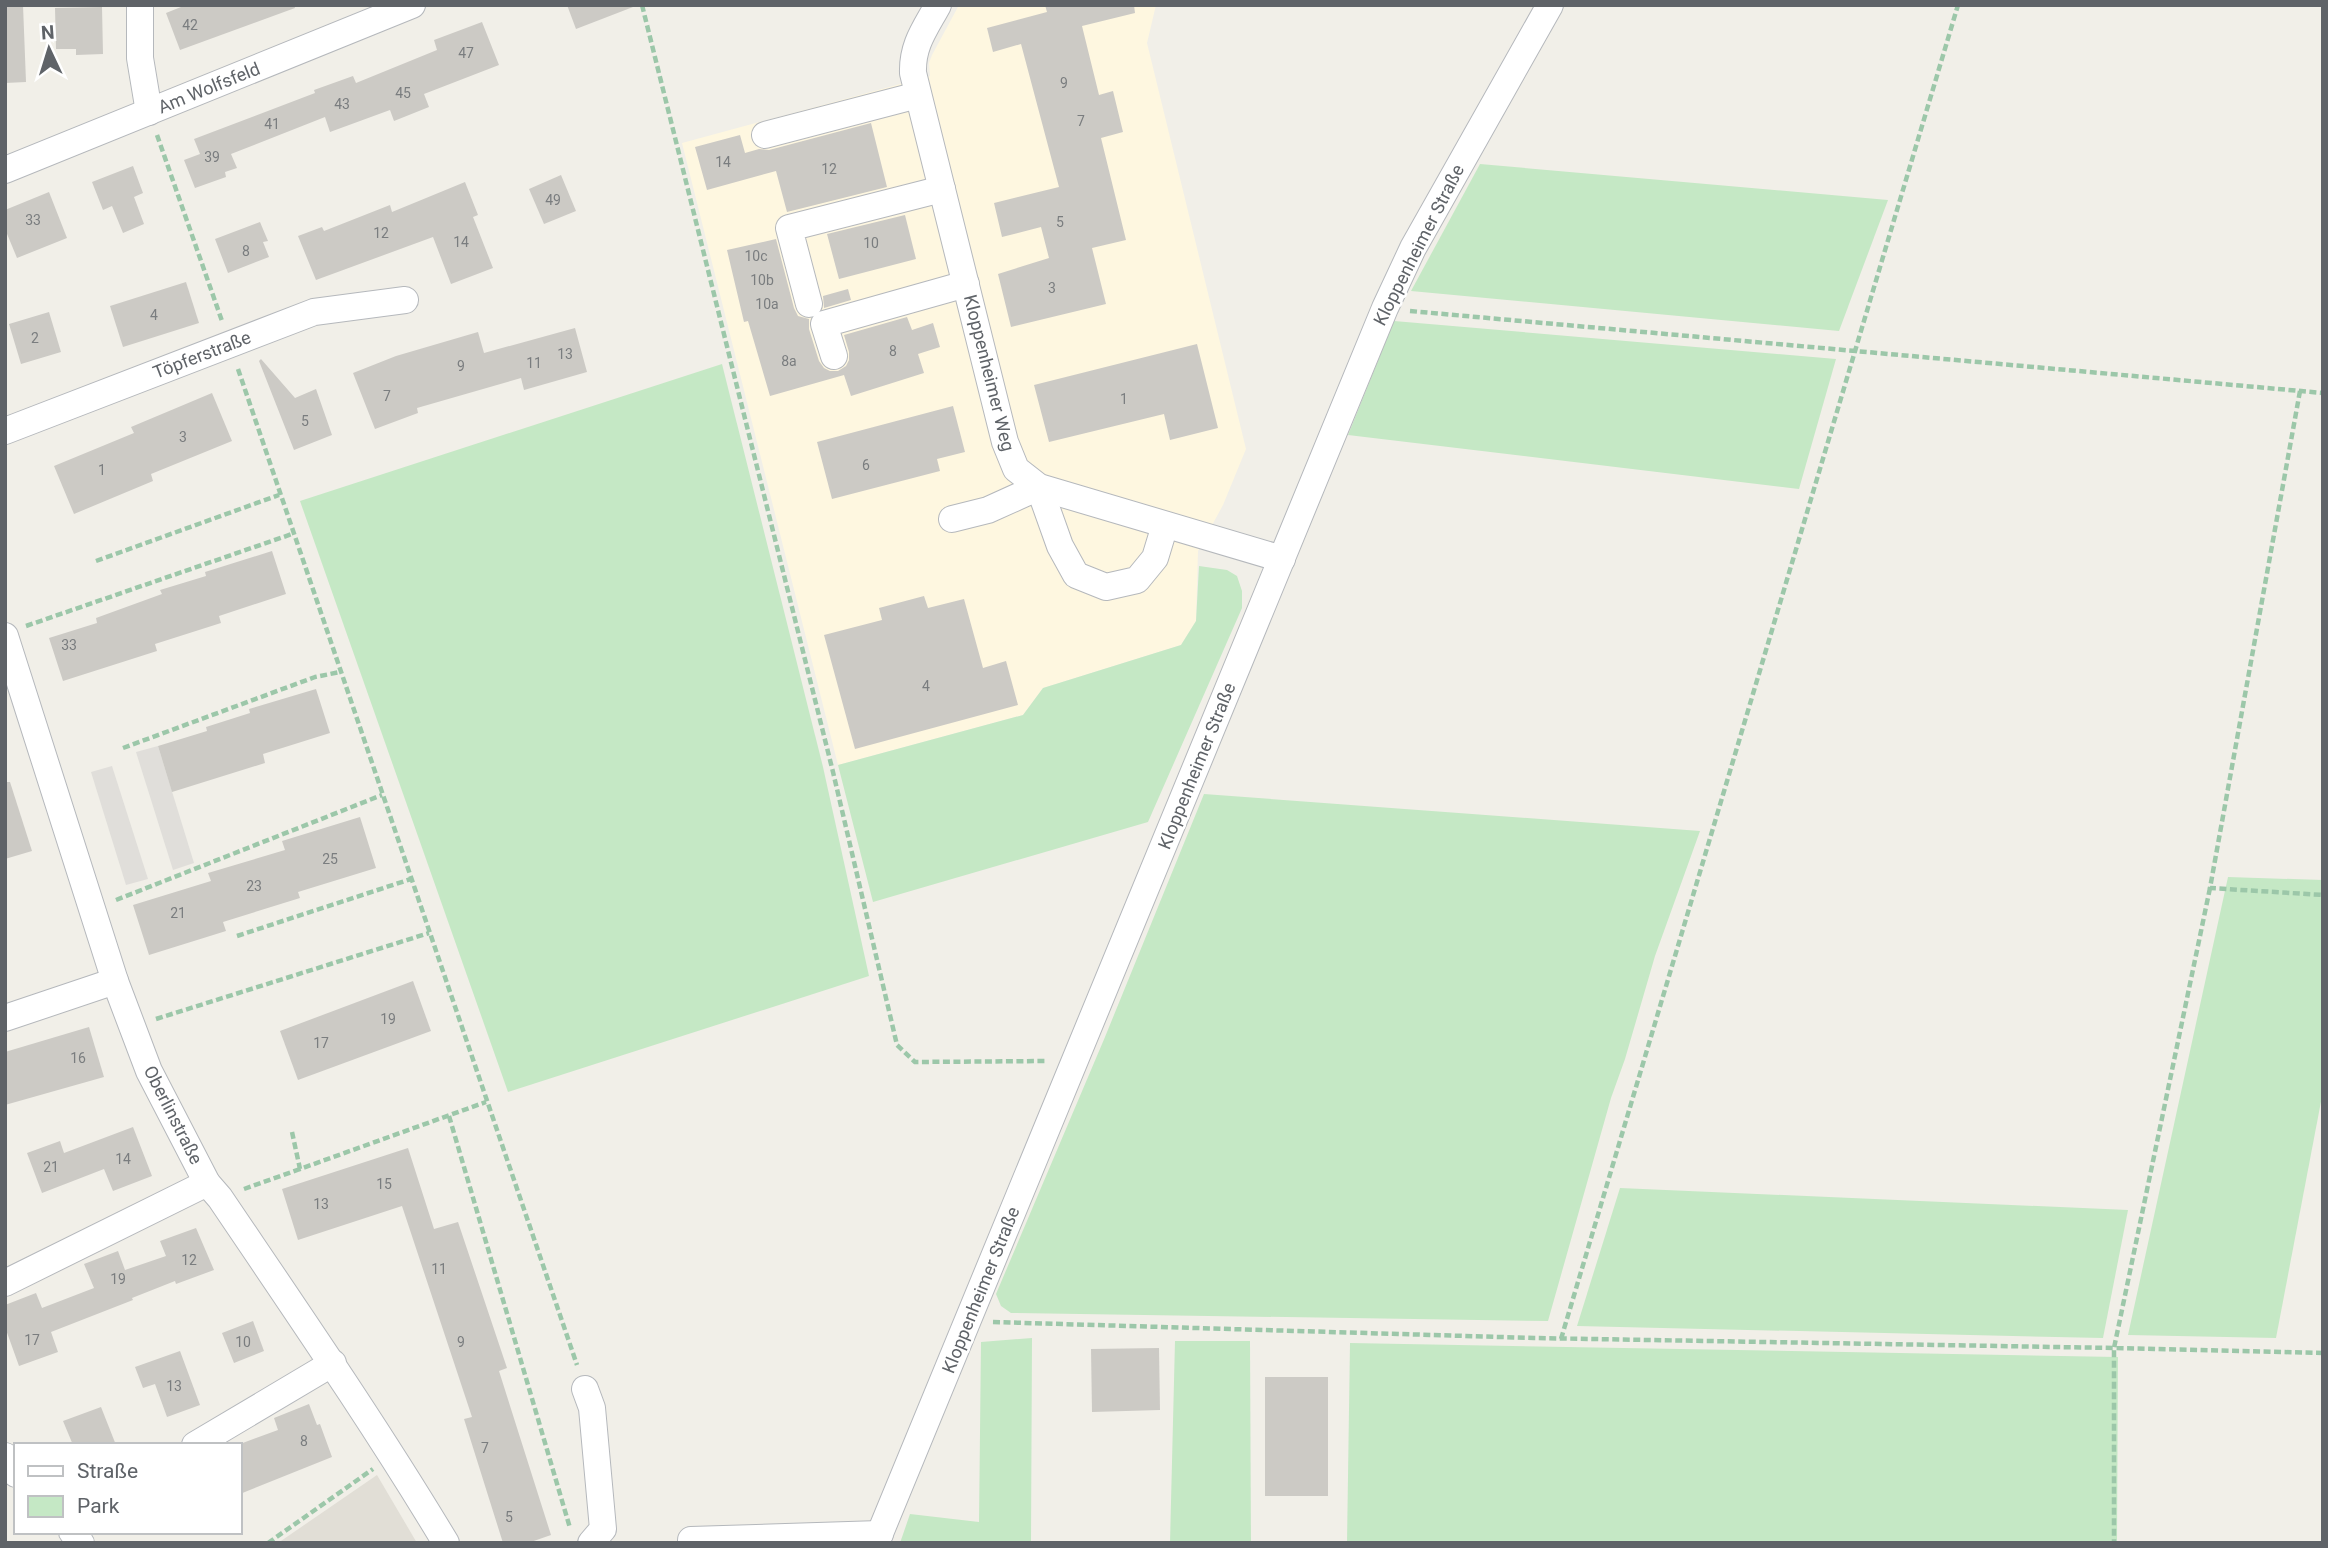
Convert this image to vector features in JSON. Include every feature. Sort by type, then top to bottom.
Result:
[{"type":"street","points":[[140,5],[140,58],[149,112]]},
{"type":"street","name":"Am Wolfsfeld","points":[[5,170],[412,5]]},
{"type":"street","name":"Kloppenheimer Weg","points":[[938,5],[915,47],[912,57],[913,73],[1012,462],[1023,476],[1039,487],[1282,559]]},
{"type":"street","name":"Kloppenheimer Straße","points":[[878,1538],[1385,308],[1441,195],[1550,5]]},
{"type":"street","points":[[765,135],[918,95]]},
{"type":"street","points":[[809,304],[789,228],[942,189]]},
{"type":"street","points":[[834,356],[824,324],[966,284]]},
{"type":"street","name":"Töpferstraße","points":[[5,431],[314,312],[405,300]]},
{"type":"street","points":[[952,519],[988,510],[1039,487],[1060,547],[1076,575],[1106,587],[1137,580],[1155,558],[1165,525]]},
{"type":"street","name":"Oberlinstraße","points":[[12,632],[92,910],[149,1071],[213,1190],[334,1363],[446,1543]]},
{"type":"street","points":[[5,1018],[115,981]]},
{"type":"street","points":[[5,1283],[213,1190]]},
{"type":"street","points":[[198,1443],[334,1363]]},
{"type":"street","points":[[580,1536],[603,1529],[592,1408],[585,1389]]},
{"type":"street","points":[[691,1540],[878,1538]]},
{"type":"path","points":[[642,5],[833,772],[897,1045],[915,1062],[1075,1061]]},
{"type":"path","points":[[1561,1339],[1958,5]]},
{"type":"path","points":[[149,112],[585,1389]]},
{"type":"path","points":[[1385,308],[2323,393]]},
{"type":"path","points":[[2114,1543],[2114,1348],[2210,888],[2300,391]]},
{"type":"path","points":[[96,561],[279,495]]},
{"type":"path","points":[[12,632],[293,534]]},
{"type":"path","points":[[123,748],[315,677],[340,672]]},
{"type":"path","points":[[92,910],[382,795]]},
{"type":"path","points":[[237,936],[411,878]]},
{"type":"path","points":[[2210,888],[2323,895]]},
{"type":"path","points":[[132,1026],[429,933]]},
{"type":"path","points":[[213,1190],[300,1169],[486,1102]]},
{"type":"path","points":[[449,1116],[580,1536]]},
{"type":"path","points":[[292,1132],[300,1169]]},
{"type":"path","points":[[968,1321],[1561,1339],[2323,1353]]},
{"type":"path","points":[[268,1543],[393,1454]]},
{"type":"shaded area","points":[[959,5],[1156,5],[1147,43],[1246,449],[1223,505],[1198,551],[1196,621],[1181,645],[1043,688],[1023,715],[838,765],[682,143],[930,76],[929,63],[932,55]]},
{"type":"shaded area","points":[[158,746],[194,863],[173,870],[136,752]]},
{"type":"shaded area","points":[[112,766],[148,879],[126,885],[91,772]]},
{"type":"shaded area","points":[[377,1475],[417,1543],[278,1543]]},
{"type":"green space","points":[[1480,164],[1888,200],[1839,331],[1411,291]]},
{"type":"green space","points":[[1394,321],[1836,359],[1799,489],[1348,435]]},
{"type":"green space","points":[[722,364],[823,767],[869,976],[508,1092],[300,501]]},
{"type":"green space","points":[[1199,566],[1227,570],[1237,576],[1242,591],[1242,608],[1148,822],[873,902],[838,765],[1023,715],[1043,688],[1181,645],[1196,621]]},
{"type":"green space","points":[[1204,794],[1700,831],[1655,956],[1611,1098],[1548,1321],[1011,1313],[1001,1306],[996,1294]]},
{"type":"green space","points":[[2228,877],[2323,880],[2323,1091],[2276,1338],[2128,1335]]},
{"type":"green space","points":[[1620,1188],[2128,1210],[2103,1338],[1577,1326]]},
{"type":"green space","points":[[1032,1338],[1031,1543],[900,1543],[910,1514],[979,1522],[981,1342]]},
{"type":"green space","points":[[1175,1341],[1250,1341],[1251,1543],[1170,1543]]},
{"type":"green space","points":[[1350,1343],[2118,1357],[2117,1543],[1347,1543]]},
{"type":"building","points":[[5,5],[23,5],[26,82],[5,83]]},
{"type":"building","points":[[186,5],[294,5],[295,8],[180,50],[166,13]]},
{"type":"building","points":[[567,5],[632,5],[633,7],[576,29]]},
{"type":"building","points":[[1045,5],[1134,5],[1135,13],[1082,26],[1099,95],[1113,91],[1123,132],[1101,138],[1126,240],[1092,248],[1106,304],[1011,327],[998,274],[1049,258],[1041,227],[1002,237],[994,203],[1059,187],[1021,44],[993,52],[987,28],[1047,12]]},
{"type":"building","points":[[102,7],[103,54],[76,55],[76,49],[56,49],[55,8]]},
{"type":"building","points":[[482,22],[499,65],[424,94],[429,107],[394,121],[390,110],[330,132],[325,117],[231,154],[237,168],[225,172],[226,177],[195,188],[184,160],[200,154],[194,139],[353,76],[356,83],[437,50],[434,40]]},
{"type":"building","points":[[871,123],[887,187],[787,212],[776,171],[707,190],[695,147],[740,135],[745,153],[759,149],[769,150]]},
{"type":"building","points":[[133,166],[143,193],[134,197],[144,224],[123,233],[112,206],[103,210],[92,182]]},
{"type":"building","points":[[561,175],[576,211],[544,224],[529,189]]},
{"type":"building","points":[[465,182],[478,215],[473,217],[493,268],[451,284],[433,237],[316,280],[298,236],[322,227],[324,231],[390,205],[392,212]]},
{"type":"building","points":[[49,192],[67,238],[17,258],[5,229],[5,210]]},
{"type":"building","points":[[905,215],[916,259],[839,279],[827,234]]},
{"type":"building","points":[[260,222],[268,241],[263,242],[269,257],[228,273],[215,239]]},
{"type":"building","points":[[776,239],[794,308],[798,316],[809,319],[809,329],[819,361],[824,368],[838,371],[846,366],[849,352],[844,335],[907,317],[912,330],[933,323],[940,347],[918,354],[924,373],[851,396],[844,375],[770,396],[748,321],[744,322],[727,250]]},
{"type":"building","points":[[186,282],[199,323],[123,347],[110,306]]},
{"type":"building","points":[[848,289],[851,300],[824,308],[823,296]]},
{"type":"building","points":[[49,312],[61,352],[21,364],[9,324]]},
{"type":"building","points":[[575,328],[587,372],[524,390],[521,378],[417,408],[418,413],[375,429],[353,373],[396,356],[478,332],[484,353]]},
{"type":"building","points":[[1197,344],[1218,428],[1170,440],[1164,414],[1049,442],[1034,385]]},
{"type":"building","points":[[261,359],[295,398],[316,389],[332,435],[294,450],[259,361]]},
{"type":"building","points":[[212,393],[232,441],[151,474],[153,481],[74,514],[54,466],[134,433],[131,427]]},
{"type":"building","points":[[953,406],[965,452],[937,459],[940,471],[832,499],[817,442]]},
{"type":"building","points":[[272,551],[286,594],[219,616],[221,623],[155,644],[157,651],[63,681],[49,638],[97,623],[96,618],[162,594],[160,590],[206,576],[205,572]]},
{"type":"building","points":[[924,596],[928,608],[964,599],[983,668],[1006,661],[1018,705],[855,749],[824,635],[882,620],[879,608]]},
{"type":"building","points":[[316,689],[330,733],[263,754],[265,763],[172,792],[158,746],[207,731],[206,727],[250,713],[249,709]]},
{"type":"building","points":[[5,782],[10,782],[32,851],[5,859]]},
{"type":"building","points":[[360,817],[376,868],[298,892],[300,898],[223,922],[226,931],[149,955],[133,905],[211,881],[208,873],[285,850],[282,841]]},
{"type":"building","points":[[413,981],[431,1031],[298,1080],[280,1031]]},
{"type":"building","points":[[89,1027],[104,1077],[5,1105],[5,1052]]},
{"type":"building","points":[[133,1127],[152,1176],[113,1191],[104,1169],[42,1193],[27,1153],[60,1141],[64,1153]]},
{"type":"building","points":[[408,1148],[434,1229],[458,1222],[507,1368],[499,1371],[551,1535],[528,1543],[503,1543],[464,1419],[472,1417],[402,1206],[298,1240],[282,1189]]},
{"type":"building","points":[[196,1228],[214,1270],[176,1284],[175,1281],[51,1332],[58,1352],[19,1366],[5,1327],[5,1305],[36,1293],[42,1308],[94,1288],[84,1264],[118,1251],[125,1270],[166,1256],[160,1241]]},
{"type":"building","points":[[253,1321],[264,1351],[234,1363],[222,1333]]},
{"type":"building","points":[[1159,1348],[1160,1410],[1092,1412],[1091,1349]]},
{"type":"building","points":[[180,1351],[200,1405],[167,1417],[155,1384],[143,1388],[135,1367]]},
{"type":"building","points":[[1265,1377],[1328,1377],[1328,1496],[1265,1496]]},
{"type":"building","points":[[309,1404],[317,1425],[320,1424],[332,1457],[242,1493],[242,1443],[278,1430],[274,1418]]},
{"type":"building","points":[[101,1407],[115,1443],[72,1443],[63,1421]]}]
